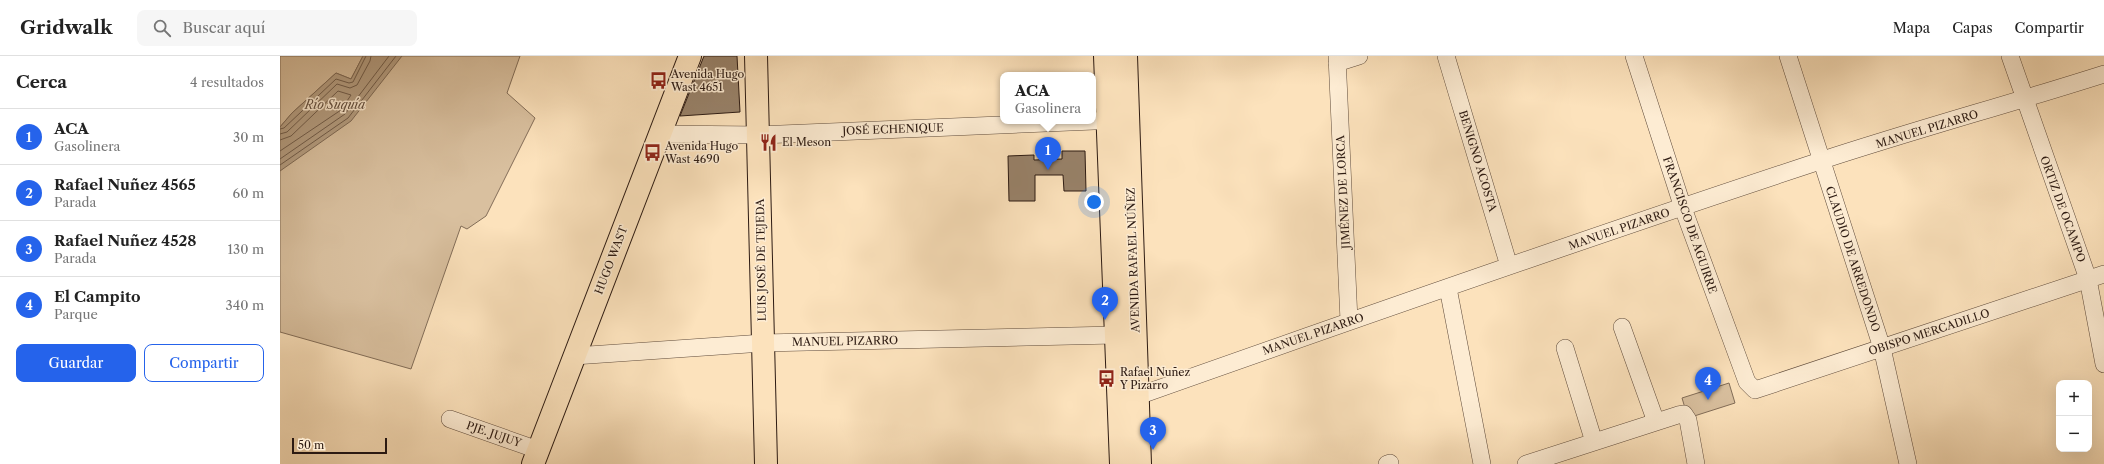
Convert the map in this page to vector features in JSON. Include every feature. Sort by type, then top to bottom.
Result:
[{"type":"main road","name":"HUGO WAST","points":[[536,457],[690,56]]},
{"type":"main road","name":"LUIS JOSÉ DE TEJEDA","points":[[756,56],[766,464]]},
{"type":"main road","name":"AVENIDA RAFAEL NÚÑEZ","points":[[1105,56],[1117,120],[1138,396],[1140,464]]},
{"type":"main road","name":"AVENIDA RAFAEL NÚÑEZ","points":[[1121,464],[1116,335],[1117,120],[1126,56]]},
{"type":"street","points":[[1337,59],[1359,56]]},
{"type":"street","name":"BENIGNO ACOSTA","points":[[1446,56],[1509,266]]},
{"type":"street","name":"FRANCISCO DE AGUIRRE","points":[[1634,56],[1683,208],[1747,382],[1755,390]]},
{"type":"street","name":"CLAUDIO DE ARREDONDO","points":[[1788,56],[1882,348],[1908,464]]},
{"type":"street","name":"ORTIZ DE OCAMPO","points":[[2010,56],[2024,100],[2096,277],[2104,364]]},
{"type":"street","name":"JIMÉNEZ DE LORCA","points":[[1337,59],[1349,321]]},
{"type":"street","name":"MANUEL PIZARRO","points":[[1138,396],[1349,321],[1822,160],[2024,100],[2104,74]]},
{"type":"street","name":"JOSÉ ECHENIQUE","points":[[1096,121],[1117,120]]},
{"type":"street","name":"JOSÉ ECHENIQUE","points":[[659,134],[758,135],[1021,124]]},
{"type":"street","name":"OBISPO MERCADILLO","points":[[1755,390],[2096,277]]},
{"type":"street","points":[[1448,288],[1482,464]]},
{"type":"street","points":[[1622,327],[1656,422]]},
{"type":"street","name":"MANUEL PIZARRO","points":[[574,356],[763,343],[1116,335]]},
{"type":"street","points":[[1565,348],[1594,442]]},
{"type":"street","points":[[1526,464],[1684,414],[1688,420],[1696,464]]},
{"type":"street","name":"PJE. JUJUY","points":[[450,419],[536,457]]},
{"type":"shaded area","points":[[280,56],[363,56],[351,79],[336,73],[292,113],[280,127]]},
{"type":"shaded area","points":[[402,56],[520,56],[507,93],[535,118],[486,216],[467,229],[461,226],[411,369],[280,332],[280,171]]},
{"type":"shaded area","points":[[1729,383],[1735,403],[1688,418],[1682,398]]},
{"type":"water","name":"Río Suquía","points":[[363,56],[402,56],[351,121],[280,171],[280,127],[292,113],[336,73],[351,79]]},
{"type":"building","points":[[704,56],[737,56],[740,112],[680,116]]},
{"type":"building","points":[[1062,151],[1085,151],[1086,191],[1064,191],[1063,175],[1035,175],[1035,201],[1009,201],[1008,156],[1034,155],[1034,160],[1062,159]]},
{"type":"place","name":"Avenida Hugo Wast 4651","points":[[658,80]]},
{"type":"place","name":"El Meson","points":[[769,142]]},
{"type":"place","name":"Avenida Hugo Wast 4690","points":[[652,152]]},
{"type":"place","name":"ACA","points":[[1048,170]]},
{"type":"place","name":"Rafael Nuñez 4565","points":[[1105,320]]},
{"type":"place","name":"Rafael Nuñez Y Pizarro","points":[[1107,378]]},
{"type":"place","name":"El Campito","points":[[1708,400]]},
{"type":"place","name":"Rafael Nuñez 4528","points":[[1153,450]]}]
